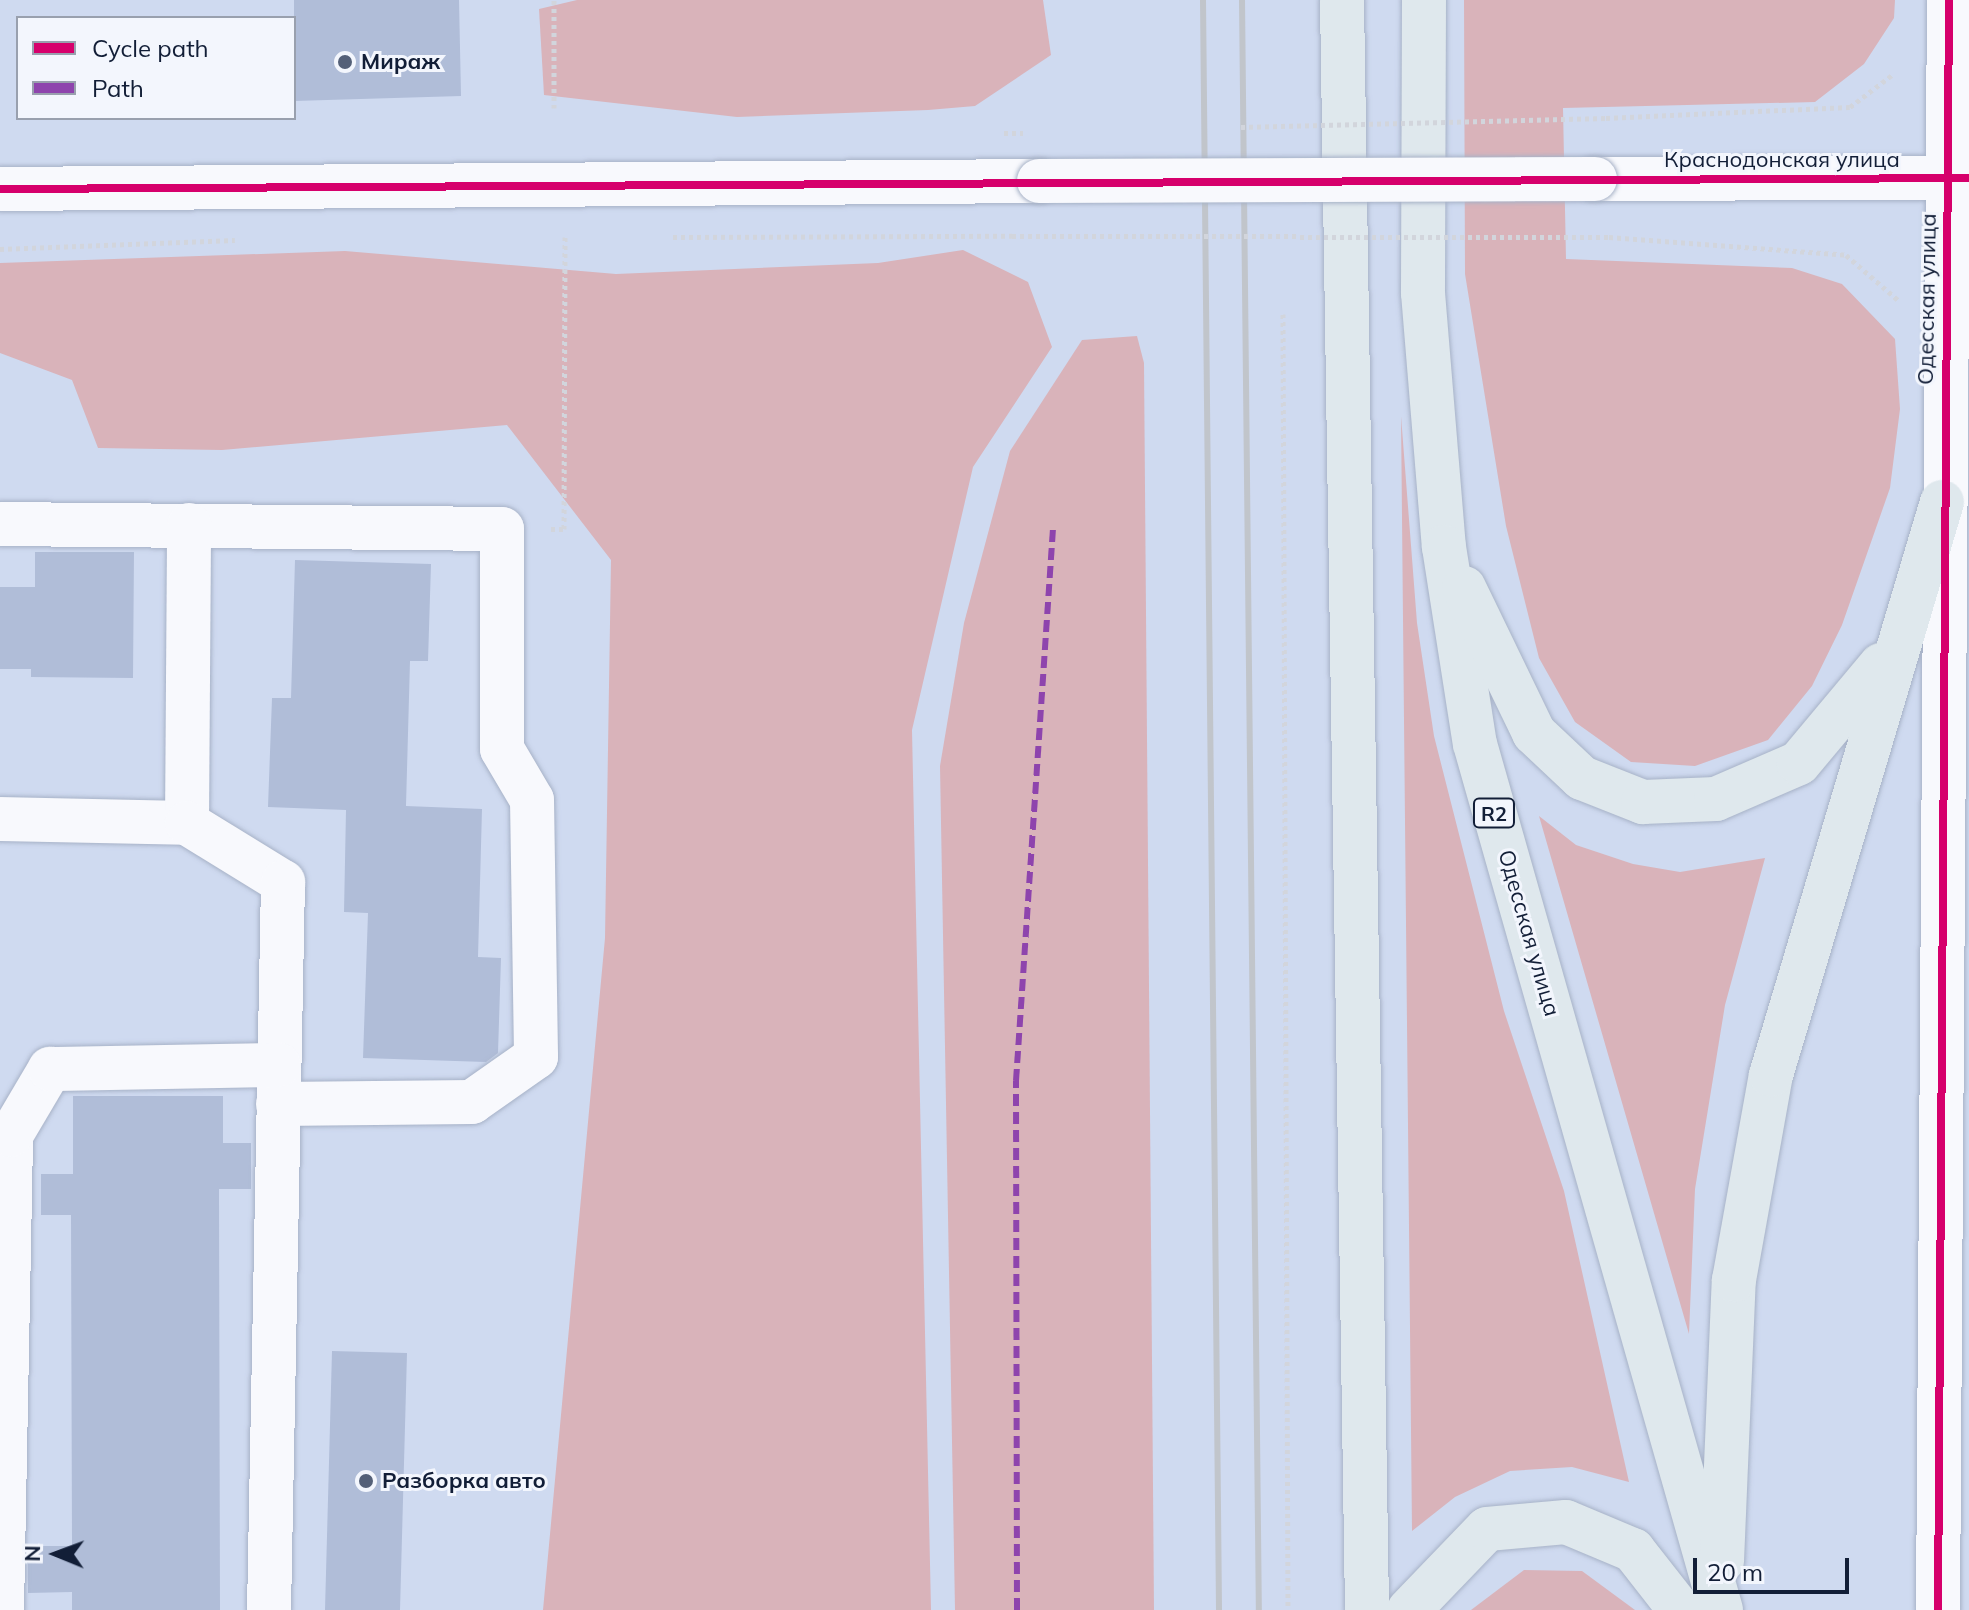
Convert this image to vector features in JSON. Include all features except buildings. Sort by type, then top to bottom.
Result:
[{"type":"main road","points":[[1342,0],[1367,1610]]},
{"type":"main road","name":"Одесская улица","points":[[1424,0],[1423,293],[1444,547],[1475,744],[1707,1606]]},
{"type":"main road","points":[[1707,1606],[1740,1248],[1771,1075],[1893,651],[1942,502]]},
{"type":"main road","points":[[1444,547],[1534,733],[1582,778],[1643,802],[1716,799],[1799,763],[1893,651]]},
{"type":"main road","points":[[1409,1610],[1487,1529],[1566,1522],[1633,1550],[1707,1606]]},
{"type":"street","name":"Одесская улица","points":[[1938,1610],[1955,976],[1942,502],[1958,177],[1949,0]]},
{"type":"street","name":"Краснодонская улица","points":[[0,189],[1958,177]]},
{"type":"street","points":[[0,524],[502,529],[502,749],[532,800],[536,1057],[472,1102],[50,1069],[11,1135],[2,1610]]},
{"type":"street","points":[[187,823],[189,525]]},
{"type":"street","points":[[0,819],[187,823],[283,882],[269,1610]]},
{"type":"path","points":[[554,0],[554,108]]},
{"type":"path","points":[[1226,128],[1606,118],[1850,107],[1892,75]]},
{"type":"path","points":[[1004,133],[1036,132]]},
{"type":"path","points":[[550,237],[581,237]]},
{"type":"path","points":[[502,529],[564,529],[565,237]]},
{"type":"path","points":[[661,237],[1609,237],[1846,255],[1904,305]]},
{"type":"path","points":[[0,249],[246,240]]},
{"type":"path","points":[[1283,314],[1288,1610]]},
{"type":"shaded area","points":[[577,0],[1043,0],[1051,55],[975,106],[928,110],[737,117],[544,95],[539,9]]},
{"type":"shaded area","points":[[1464,0],[1895,0],[1894,18],[1864,64],[1815,102],[1563,108],[1566,259],[1792,268],[1842,284],[1895,339],[1900,409],[1890,488],[1842,625],[1812,686],[1768,740],[1695,766],[1631,762],[1575,722],[1539,658],[1506,526],[1465,274]]},
{"type":"shaded area","points":[[963,250],[1028,282],[1052,347],[973,467],[912,730],[931,1610],[543,1610],[605,938],[611,560],[507,425],[222,450],[98,448],[72,380],[0,353],[0,263],[345,251],[616,274],[878,263]]},
{"type":"shaded area","points":[[1137,336],[1144,363],[1154,1610],[955,1610],[940,766],[964,623],[1010,451],[1082,340]]},
{"type":"shaded area","points":[[1401,416],[1417,623],[1434,736],[1504,1011],[1564,1191],[1629,1482],[1572,1467],[1510,1471],[1455,1497],[1412,1531]]},
{"type":"shaded area","points":[[1539,816],[1576,845],[1633,864],[1680,872],[1765,858],[1725,1005],[1695,1189],[1689,1334]]},
{"type":"shaded area","points":[[1524,1570],[1582,1571],[1635,1610],[1471,1610]]},
{"type":"railway","points":[[1203,0],[1219,1610]]},
{"type":"railway","points":[[1242,0],[1259,1610]]},
{"type":"marked path","points":[[1017,1610],[1016,1081],[1053,529]]},
{"type":"cycle path","points":[[1938,1610],[1949,0]]},
{"type":"cycle path","points":[[0,189],[1969,178]]},
{"type":"place","name":"Мираж","points":[[345,62]]},
{"type":"place","name":"Разборка авто","points":[[366,1481]]}]
